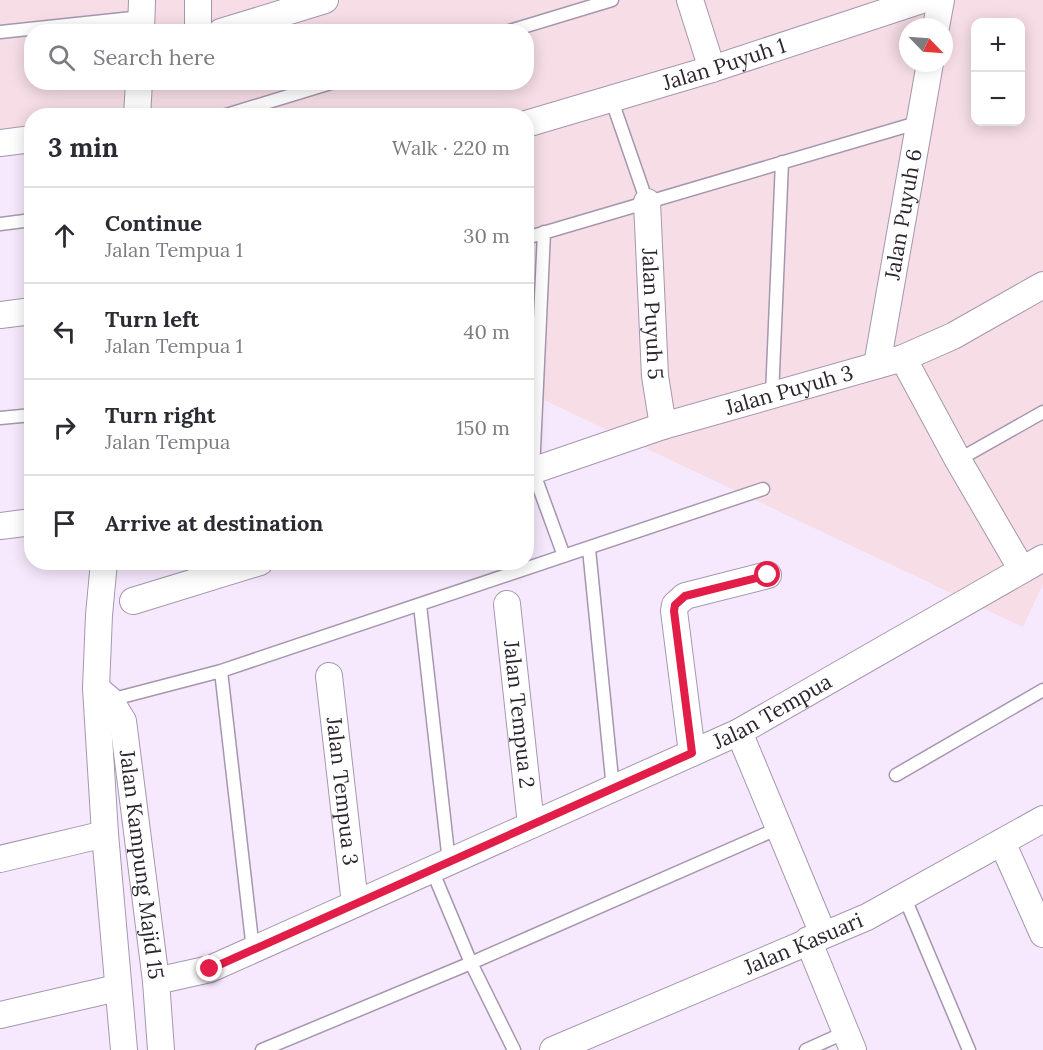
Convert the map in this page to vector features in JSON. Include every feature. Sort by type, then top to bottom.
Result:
[{"type":"street","points":[[198,0],[198,24]]},
{"type":"street","points":[[239,24],[277,7],[325,0]]},
{"type":"street","points":[[690,0],[712,69]]},
{"type":"street","name":"Jalan Puyuh 1","points":[[534,122],[712,69],[922,0]]},
{"type":"street","points":[[937,18],[940,0]]},
{"type":"street","name":"Jalan Puyuh 6","points":[[877,365],[929,72]]},
{"type":"street","points":[[137,108],[139,90]]},
{"type":"street","points":[[0,143],[24,140]]},
{"type":"street","name":"Jalan Puyuh 5","points":[[647,202],[655,376],[663,426]]},
{"type":"street","name":"Jalan Puyuh 3","points":[[534,471],[663,426],[903,358],[953,336],[1043,285]]},
{"type":"street","points":[[0,315],[24,312]]},
{"type":"street","points":[[903,358],[958,460],[1033,564]]},
{"type":"street","points":[[0,526],[24,523]]},
{"type":"street","name":"Jalan Tempua","points":[[156,981],[210,969],[739,732],[1033,564]]},
{"type":"street","name":"Jalan Kampung Majid 15","points":[[103,570],[99,615],[103,694],[105,834],[124,1050]]},
{"type":"street","points":[[134,601],[197,572]]},
{"type":"street","points":[[692,753],[675,605],[685,596],[768,575]]},
{"type":"street","name":"Jalan Tempua 2","points":[[507,604],[531,825]]},
{"type":"street","name":"Jalan Tempua 3","points":[[329,676],[355,904]]},
{"type":"street","name":"Jalan Kampung Majid 15","points":[[103,694],[123,721],[156,981],[161,1050]]},
{"type":"street","points":[[739,732],[779,828],[850,1041]]},
{"type":"street","name":"Jalan Kasuari","points":[[553,1050],[867,916],[1043,819]]},
{"type":"street","points":[[0,859],[105,834]]},
{"type":"street","points":[[1002,842],[1043,934]]},
{"type":"street","points":[[0,1016],[117,988]]},
{"type":"lane","points":[[532,24],[612,0]]},
{"type":"lane","points":[[71,24],[142,16]]},
{"type":"lane","points":[[0,32],[24,29]]},
{"type":"lane","points":[[249,108],[308,90]]},
{"type":"lane","points":[[611,98],[647,202]]},
{"type":"lane","points":[[534,235],[921,122]]},
{"type":"lane","points":[[772,395],[782,162]]},
{"type":"lane","points":[[0,224],[24,221]]},
{"type":"lane","points":[[534,403],[544,232]]},
{"type":"lane","points":[[958,460],[1043,412]]},
{"type":"lane","points":[[0,418],[24,416]]},
{"type":"lane","points":[[534,482],[564,556]]},
{"type":"lane","points":[[534,566],[763,489]]},
{"type":"lane","points":[[589,549],[614,789]]},
{"type":"lane","points":[[103,694],[221,671],[523,570]]},
{"type":"lane","points":[[420,605],[440,866],[471,963],[514,1050]]},
{"type":"lane","points":[[221,671],[253,950]]},
{"type":"lane","points":[[896,775],[1043,690]]},
{"type":"lane","points":[[262,1050],[471,963],[779,828]]},
{"type":"lane","points":[[904,896],[969,1050]]},
{"type":"lane","points":[[806,1050],[850,1041]]},
{"type":"shaded area","points":[[0,0],[1043,0],[1043,584],[1023,627],[534,395],[534,108],[24,108],[24,156],[0,144]]},
{"type":"route","points":[[210,969],[692,753],[675,605],[685,596],[768,575]]}]
